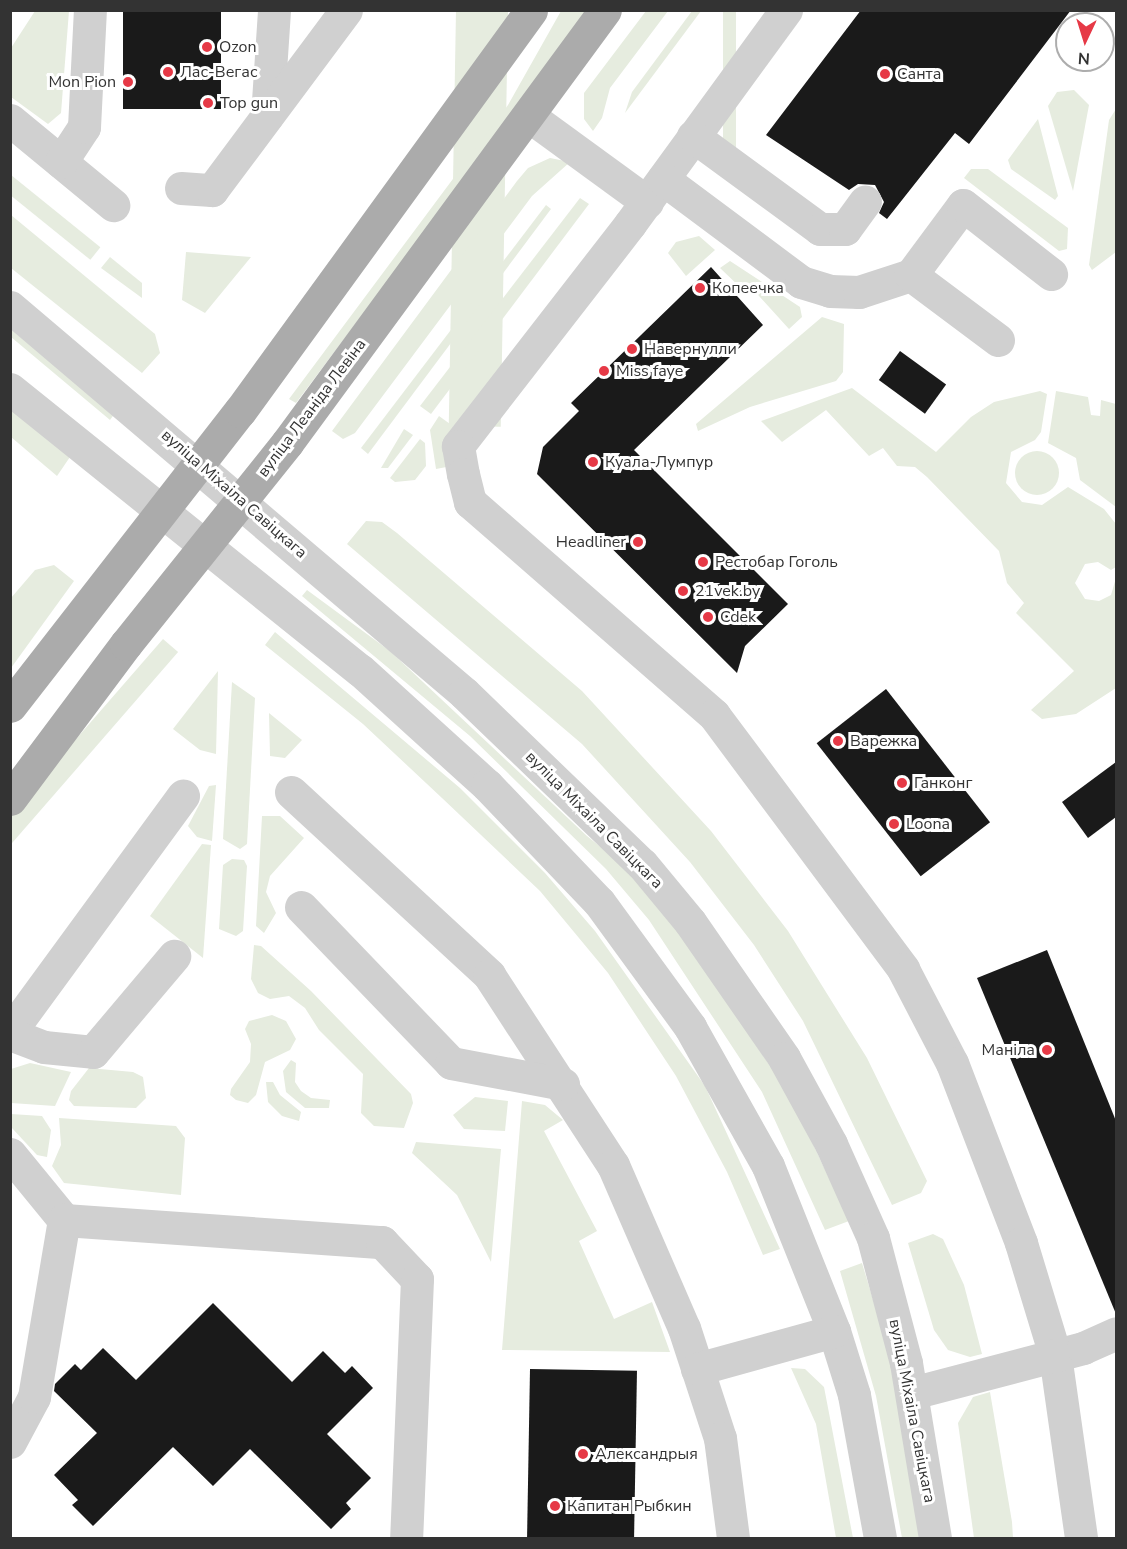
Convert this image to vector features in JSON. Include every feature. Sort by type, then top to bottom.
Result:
[{"type":"main road","points":[[10,706],[163,512],[531,10]]},
{"type":"main road","name":"вуліца Леаніда Левіна","points":[[10,799],[242,499],[529,116],[604,10]]},
{"type":"street","points":[[61,162],[84,127],[90,10]]},
{"type":"street","points":[[267,116],[274,10]]},
{"type":"street","points":[[181,188],[212,190],[346,10]]},
{"type":"street","points":[[786,10],[655,190],[458,446],[470,502],[714,715],[903,969],[952,1064],[990,1155],[1055,1354],[1081,1539]]},
{"type":"street","points":[[529,116],[655,190],[801,282],[830,291],[859,292],[911,275],[963,206],[1051,274]]},
{"type":"street","points":[[10,120],[113,205]]},
{"type":"street","points":[[693,136],[734,163],[820,229],[844,229],[865,201]]},
{"type":"street","points":[[911,275],[998,340]]},
{"type":"street","name":"вуліца Міхаіла Савіцкага","points":[[10,307],[242,499],[525,749],[642,864],[690,922],[784,1058],[831,1144],[873,1238],[912,1393],[935,1539]]},
{"type":"street","points":[[10,389],[398,703],[535,832],[599,902],[690,1027],[730,1093],[768,1166],[834,1331],[854,1395],[880,1539]]},
{"type":"street","points":[[291,792],[489,975],[563,1084],[613,1165],[697,1369],[720,1438],[733,1539]]},
{"type":"street","points":[[174,956],[93,1052],[44,1047],[10,1033],[183,796]]},
{"type":"street","points":[[301,907],[451,1063],[563,1084]]},
{"type":"street","points":[[10,1154],[64,1220],[382,1242],[417,1279],[406,1539]]},
{"type":"street","points":[[10,1442],[34,1397],[64,1220]]},
{"type":"street","points":[[697,1369],[834,1331]]},
{"type":"street","points":[[912,1393],[1055,1354],[1116,1333]]},
{"type":"shaded area","points":[[456,10],[508,11],[501,427],[449,426]]},
{"type":"shaded area","points":[[35,11],[69,11],[61,113],[48,124],[11,97],[11,48]]},
{"type":"shaded area","points":[[561,11],[590,11],[296,403],[289,399],[508,105]]},
{"type":"shaded area","points":[[646,11],[668,11],[610,88],[602,118],[593,131],[584,119],[584,93]]},
{"type":"shaded area","points":[[692,11],[701,11],[625,113],[632,92]]},
{"type":"shaded area","points":[[723,11],[736,11],[736,158],[723,158]]},
{"type":"shaded area","points":[[1074,90],[1089,105],[1073,191],[1048,106],[1057,92]]},
{"type":"shaded area","points":[[1116,109],[1116,252],[1092,270],[1089,265],[1109,120]]},
{"type":"shaded area","points":[[1038,119],[1058,196],[1055,200],[1011,169],[1008,160]]},
{"type":"shaded area","points":[[550,158],[570,162],[532,196],[355,433],[343,439],[332,431],[517,181],[528,168]]},
{"type":"shaded area","points":[[971,169],[988,169],[1068,228],[1067,249],[1059,251],[964,178]]},
{"type":"shaded area","points":[[11,175],[100,247],[90,260],[10,195]]},
{"type":"shaded area","points":[[580,198],[589,204],[431,414],[420,406]]},
{"type":"shaded area","points":[[546,205],[551,209],[368,454],[361,448]]},
{"type":"shaded area","points":[[11,215],[155,334],[160,353],[142,373],[11,268]]},
{"type":"shaded area","points":[[699,236],[715,250],[686,276],[668,253],[676,242]]},
{"type":"shaded area","points":[[186,252],[251,257],[205,313],[182,300]]},
{"type":"shaded area","points":[[110,257],[142,283],[142,298],[101,268]]},
{"type":"shaded area","points":[[730,261],[800,307],[802,317],[789,329],[750,286],[743,290],[720,268]]},
{"type":"shaded area","points":[[822,317],[844,324],[843,372],[836,381],[750,407],[698,431],[696,424]]},
{"type":"shaded area","points":[[10,327],[115,413],[110,420],[11,337]]},
{"type":"shaded area","points":[[852,388],[936,452],[971,417],[994,402],[1040,391],[1047,394],[1041,432],[1035,440],[1011,452],[1006,483],[1022,502],[1042,505],[1068,487],[1104,509],[1116,524],[1116,567],[1111,570],[1098,562],[1085,564],[1075,583],[1085,599],[1099,601],[1111,595],[1116,578],[1116,688],[1076,714],[1042,719],[1031,710],[1074,671],[1016,613],[1024,603],[1007,583],[999,551],[915,467],[897,466],[883,448],[869,456],[826,410],[782,442],[761,421]]},
{"type":"shaded area","points":[[1056,391],[1088,397],[1091,415],[1100,416],[1101,400],[1116,404],[1116,507],[1080,480],[1076,458],[1048,443]]},
{"type":"shaded area","points":[[10,409],[70,457],[57,476],[11,437]]},
{"type":"shaded area","points":[[439,416],[457,429],[457,465],[436,469],[430,430]]},
{"type":"shaded area","points":[[404,429],[413,435],[388,468],[381,468]]},
{"type":"shaded area","points":[[420,439],[425,443],[426,466],[415,480],[395,482],[390,478]]},
{"type":"shaded area","points":[[1037,451],[1053,457],[1059,473],[1053,489],[1037,495],[1021,489],[1015,473],[1021,457]]},
{"type":"shaded area","points":[[366,521],[382,522],[397,533],[582,691],[711,831],[788,931],[867,1058],[927,1181],[921,1193],[892,1205],[803,1021],[754,945],[690,862],[582,744],[347,544]]},
{"type":"shaded area","points":[[54,565],[74,581],[11,668],[11,598],[35,570]]},
{"type":"shaded area","points":[[307,590],[390,651],[587,836],[649,886],[791,1097],[849,1221],[825,1230],[762,1092],[649,920],[606,869],[470,736],[302,596]]},
{"type":"shaded area","points":[[275,632],[460,788],[545,873],[595,931],[705,1086],[780,1249],[763,1255],[727,1172],[676,1076],[608,973],[540,891],[363,724],[265,645]]},
{"type":"shaded area","points":[[163,639],[178,652],[10,845],[10,815]]},
{"type":"shaded area","points":[[218,671],[216,754],[200,750],[173,729]]},
{"type":"shaded area","points":[[232,682],[255,698],[247,844],[240,849],[223,839]]},
{"type":"shaded area","points":[[269,713],[302,740],[285,758],[270,756]]},
{"type":"shaded area","points":[[216,785],[212,841],[197,837],[188,826],[209,786]]},
{"type":"shaded area","points":[[262,816],[280,816],[304,838],[270,876],[266,892],[276,913],[264,933],[256,926]]},
{"type":"shaded area","points":[[202,844],[211,845],[203,958],[150,916]]},
{"type":"shaded area","points":[[232,859],[244,860],[247,866],[243,931],[236,936],[219,929],[223,865]]},
{"type":"shaded area","points":[[254,945],[261,946],[311,991],[411,1094],[413,1103],[404,1128],[374,1126],[361,1113],[363,1074],[319,1030],[305,1008],[289,996],[270,999],[258,993],[251,979]]},
{"type":"shaded area","points":[[272,1015],[286,1021],[296,1039],[290,1050],[265,1062],[256,1095],[248,1103],[236,1100],[230,1095],[231,1089],[250,1062],[251,1044],[245,1029],[249,1021]]},
{"type":"shaded area","points":[[291,1060],[296,1063],[295,1082],[301,1091],[311,1098],[330,1100],[329,1108],[305,1108],[286,1092],[283,1071]]},
{"type":"shaded area","points":[[30,1063],[71,1072],[55,1106],[11,1103],[11,1069]]},
{"type":"shaded area","points":[[89,1068],[133,1072],[143,1077],[146,1098],[136,1108],[74,1106],[69,1100],[71,1091]]},
{"type":"shaded area","points":[[266,1082],[273,1082],[280,1095],[301,1112],[299,1121],[282,1116],[268,1102]]},
{"type":"shaded area","points":[[475,1097],[508,1101],[505,1131],[464,1129],[453,1115]]},
{"type":"shaded area","points":[[522,1101],[545,1105],[563,1120],[544,1131],[597,1231],[579,1241],[614,1319],[652,1302],[670,1352],[502,1350]]},
{"type":"shaded area","points":[[11,1114],[42,1116],[51,1130],[47,1157],[37,1155],[11,1127]]},
{"type":"shaded area","points":[[59,1118],[176,1126],[185,1138],[181,1195],[64,1183],[52,1166],[61,1145]]},
{"type":"shaded area","points":[[416,1142],[501,1149],[491,1262],[457,1195],[412,1153]]},
{"type":"shaded area","points":[[933,1234],[943,1239],[964,1285],[982,1354],[970,1357],[948,1350],[934,1330],[908,1243]]},
{"type":"shaded area","points":[[862,1263],[896,1376],[926,1538],[902,1538],[876,1396],[840,1271]]},
{"type":"shaded area","points":[[791,1368],[805,1369],[824,1387],[853,1538],[836,1538],[816,1424]]},
{"type":"shaded area","points":[[990,1392],[1013,1538],[974,1538],[958,1423],[973,1397]]},
{"type":"building","name":"Лас-Вегас","points":[[123,10],[221,10],[221,109],[123,109]]},
{"type":"building","points":[[861,10],[1071,10],[1055,12],[1055,31],[969,144],[955,133],[887,219],[879,213],[884,202],[875,185],[858,184],[849,190],[766,135]]},
{"type":"building","name":"Куала-Лумпур","points":[[711,267],[763,325],[634,450],[788,604],[745,646],[737,673],[537,474],[543,447],[579,411],[571,403]]},
{"type":"building","points":[[900,351],[946,385],[925,414],[879,380]]},
{"type":"building","name":"Ганконг","points":[[886,689],[990,822],[921,876],[817,743]]},
{"type":"building","points":[[1116,762],[1116,817],[1088,838],[1062,802]]},
{"type":"building","name":"Маніла","points":[[1047,950],[1116,1121],[1116,1314],[977,978]]},
{"type":"building","points":[[213,1303],[292,1382],[323,1351],[345,1373],[352,1366],[373,1388],[327,1434],[371,1478],[346,1503],[351,1509],[331,1529],[250,1449],[213,1486],[173,1447],[93,1526],[72,1505],[78,1500],[54,1475],[97,1433],[54,1391],[55,1384],[75,1364],[81,1370],[103,1348],[136,1380]]},
{"type":"building","name":"Александрыя","points":[[530,1369],[637,1371],[634,1538],[527,1538]]},
{"type":"place","name":"Ozon","points":[[207,47]]},
{"type":"place","name":"Лас-Вегас","points":[[168,72]]},
{"type":"place","name":"Санта","points":[[885,74]]},
{"type":"place","name":"Mon Pion","points":[[128,82]]},
{"type":"place","name":"Top gun","points":[[208,103]]},
{"type":"place","name":"Копеечка","points":[[700,288]]},
{"type":"place","name":"Навернулли","points":[[632,349]]},
{"type":"place","name":"Miss faye","points":[[604,371]]},
{"type":"place","name":"Куала-Лумпур","points":[[593,462]]},
{"type":"place","name":"Headliner","points":[[638,542]]},
{"type":"place","name":"Рестобар Гоголь","points":[[703,562]]},
{"type":"place","name":"21vek.by","points":[[683,591]]},
{"type":"place","name":"Cdek","points":[[708,617]]},
{"type":"place","name":"Варежка","points":[[838,741]]},
{"type":"place","name":"Ганконг","points":[[902,783]]},
{"type":"place","name":"Loona","points":[[894,824]]},
{"type":"place","name":"Маніла","points":[[1047,1050]]},
{"type":"place","name":"Александрыя","points":[[583,1454]]},
{"type":"place","name":"Капитан Рыбкин","points":[[555,1506]]}]
